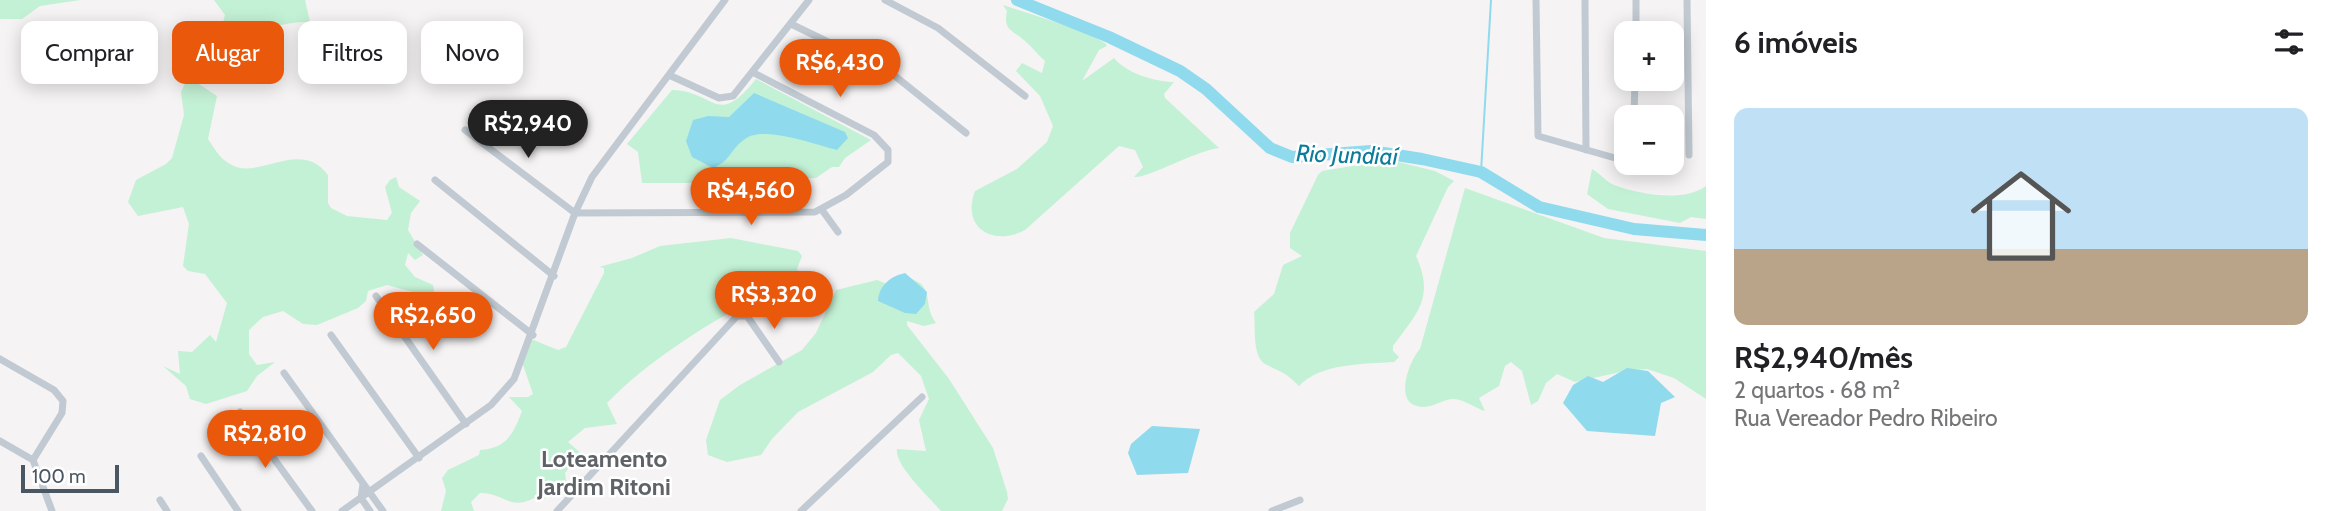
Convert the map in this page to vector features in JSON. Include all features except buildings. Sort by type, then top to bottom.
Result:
[{"type":"street","points":[[342,511],[491,405],[514,379],[533,335],[575,213],[598,168],[725,0]]},
{"type":"street","points":[[669,75],[719,98],[728,98],[739,91],[754,73],[809,0]]},
{"type":"street","points":[[885,0],[937,28],[1025,96]]},
{"type":"street","points":[[1536,0],[1538,136],[1614,158]]},
{"type":"street","points":[[1585,0],[1586,150]]},
{"type":"street","points":[[1636,0],[1636,21]]},
{"type":"street","points":[[1687,0],[1689,155]]},
{"type":"street","points":[[791,24],[890,72],[966,133]]},
{"type":"street","points":[[465,130],[575,213],[798,213],[822,210],[879,172],[889,158],[884,143],[857,124],[754,73]]},
{"type":"street","points":[[435,180],[554,276]]},
{"type":"street","points":[[822,210],[838,232]]},
{"type":"street","points":[[417,244],[533,335]]},
{"type":"street","points":[[376,296],[466,424]]},
{"type":"street","points":[[557,511],[737,316],[747,316],[779,362]]},
{"type":"street","points":[[331,335],[419,458]]},
{"type":"street","points":[[0,359],[57,392],[63,401],[62,413],[33,460]]},
{"type":"street","points":[[284,373],[383,511]]},
{"type":"street","points":[[801,511],[922,397]]},
{"type":"street","points":[[240,412],[312,511]]},
{"type":"street","points":[[0,441],[33,460],[52,511]]},
{"type":"street","points":[[201,456],[239,511]]},
{"type":"street","points":[[363,484],[361,498],[370,511]]},
{"type":"street","points":[[160,500],[167,511]]},
{"type":"street","points":[[1272,511],[1300,500]]},
{"type":"green space","points":[[0,0],[80,0],[40,6],[22,19],[0,19]]},
{"type":"green space","points":[[214,0],[305,0],[310,21],[284,25],[284,21],[223,21],[225,15]]},
{"type":"green space","points":[[1003,5],[1083,31],[1105,43],[1107,46],[1099,50],[1082,81],[1114,58],[1141,76],[1174,82],[1164,94],[1165,98],[1219,148],[1134,177],[1143,167],[1135,150],[1119,146],[1025,230],[1002,236],[983,231],[972,215],[975,191],[1017,169],[1047,142],[1053,126],[1040,96],[1016,71],[1022,63],[1042,73],[1045,61],[1010,29],[1006,22],[1007,11]]},
{"type":"green space","points":[[756,79],[871,140],[845,158],[839,167],[832,167],[816,178],[729,180],[722,183],[642,183],[638,152],[627,144],[672,90],[687,92],[723,105],[743,94]]},
{"type":"green space","points":[[185,84],[199,84],[217,96],[208,139],[226,162],[241,168],[292,160],[317,164],[328,175],[328,203],[331,208],[347,216],[387,220],[392,213],[385,187],[396,177],[399,187],[420,201],[411,213],[408,230],[423,255],[415,260],[408,253],[405,265],[415,277],[433,285],[435,298],[387,285],[368,291],[366,301],[358,308],[317,325],[303,324],[283,311],[263,317],[249,330],[249,354],[257,365],[275,362],[257,376],[247,391],[206,404],[190,399],[186,386],[163,366],[180,374],[178,351],[192,352],[210,335],[216,342],[227,303],[205,274],[188,271],[183,266],[189,224],[183,207],[138,216],[128,202],[136,180],[172,158],[184,115],[181,92]]},
{"type":"green space","points":[[1390,160],[1435,171],[1454,181],[1448,187],[1416,256],[1424,283],[1421,304],[1393,346],[1393,351],[1399,357],[1394,362],[1331,369],[1308,378],[1299,386],[1258,356],[1254,312],[1274,294],[1283,265],[1302,256],[1290,248],[1290,233],[1318,175],[1322,171]]},
{"type":"green space","points":[[1592,169],[1614,185],[1648,194],[1673,196],[1706,186],[1706,219],[1691,217],[1680,223],[1608,209],[1587,194]]},
{"type":"green space","points":[[1465,188],[1604,238],[1706,251],[1706,399],[1674,378],[1647,369],[1575,382],[1557,374],[1546,383],[1538,401],[1531,405],[1522,371],[1511,362],[1505,366],[1499,386],[1479,398],[1485,411],[1454,399],[1427,407],[1410,403],[1406,396],[1406,379],[1412,361],[1420,349]]},
{"type":"green space","points":[[731,238],[798,251],[802,256],[797,269],[801,279],[748,302],[710,324],[656,360],[622,388],[607,403],[617,424],[585,428],[568,442],[583,455],[580,463],[572,464],[565,473],[567,487],[563,493],[552,485],[544,490],[545,499],[534,498],[519,503],[480,493],[471,502],[474,511],[441,511],[446,491],[442,478],[448,470],[479,455],[480,450],[489,449],[507,439],[522,411],[509,397],[528,397],[533,394],[522,362],[531,339],[558,350],[566,347],[604,273],[604,268],[599,267],[632,258],[660,246]]},
{"type":"green space","points":[[902,277],[920,283],[925,288],[929,308],[936,323],[924,326],[907,321],[907,325],[949,379],[993,448],[1008,499],[1002,511],[941,511],[901,464],[897,449],[926,451],[919,420],[929,399],[921,376],[898,353],[891,355],[873,372],[798,412],[761,455],[727,462],[708,455],[706,440],[720,400],[740,385],[802,350],[816,333],[836,290],[877,280],[887,284]]},
{"type":"water","points":[[754,93],[845,132],[848,138],[837,150],[777,135],[754,135],[740,143],[724,162],[713,168],[692,157],[686,141],[693,120],[708,116],[729,117]]},
{"type":"water","points":[[905,273],[927,292],[925,304],[916,314],[905,313],[878,301],[887,282]]},
{"type":"water","points":[[1627,368],[1648,371],[1675,397],[1661,403],[1655,436],[1587,431],[1563,403],[1573,385],[1588,376],[1603,382]]},
{"type":"water","points":[[1152,426],[1200,429],[1188,473],[1137,475],[1128,453],[1131,444]]},
{"type":"waterway","name":"Rio Jundiaí","points":[[1017,0],[1109,37],[1180,71],[1206,89],[1270,148],[1292,157],[1371,151],[1422,159],[1481,172],[1539,207],[1634,229],[1706,235]]},
{"type":"waterway","points":[[1481,172],[1491,0]]},
{"type":"district","name":"Loteamento Jardim Ritoni","points":[[604,473]]}]
